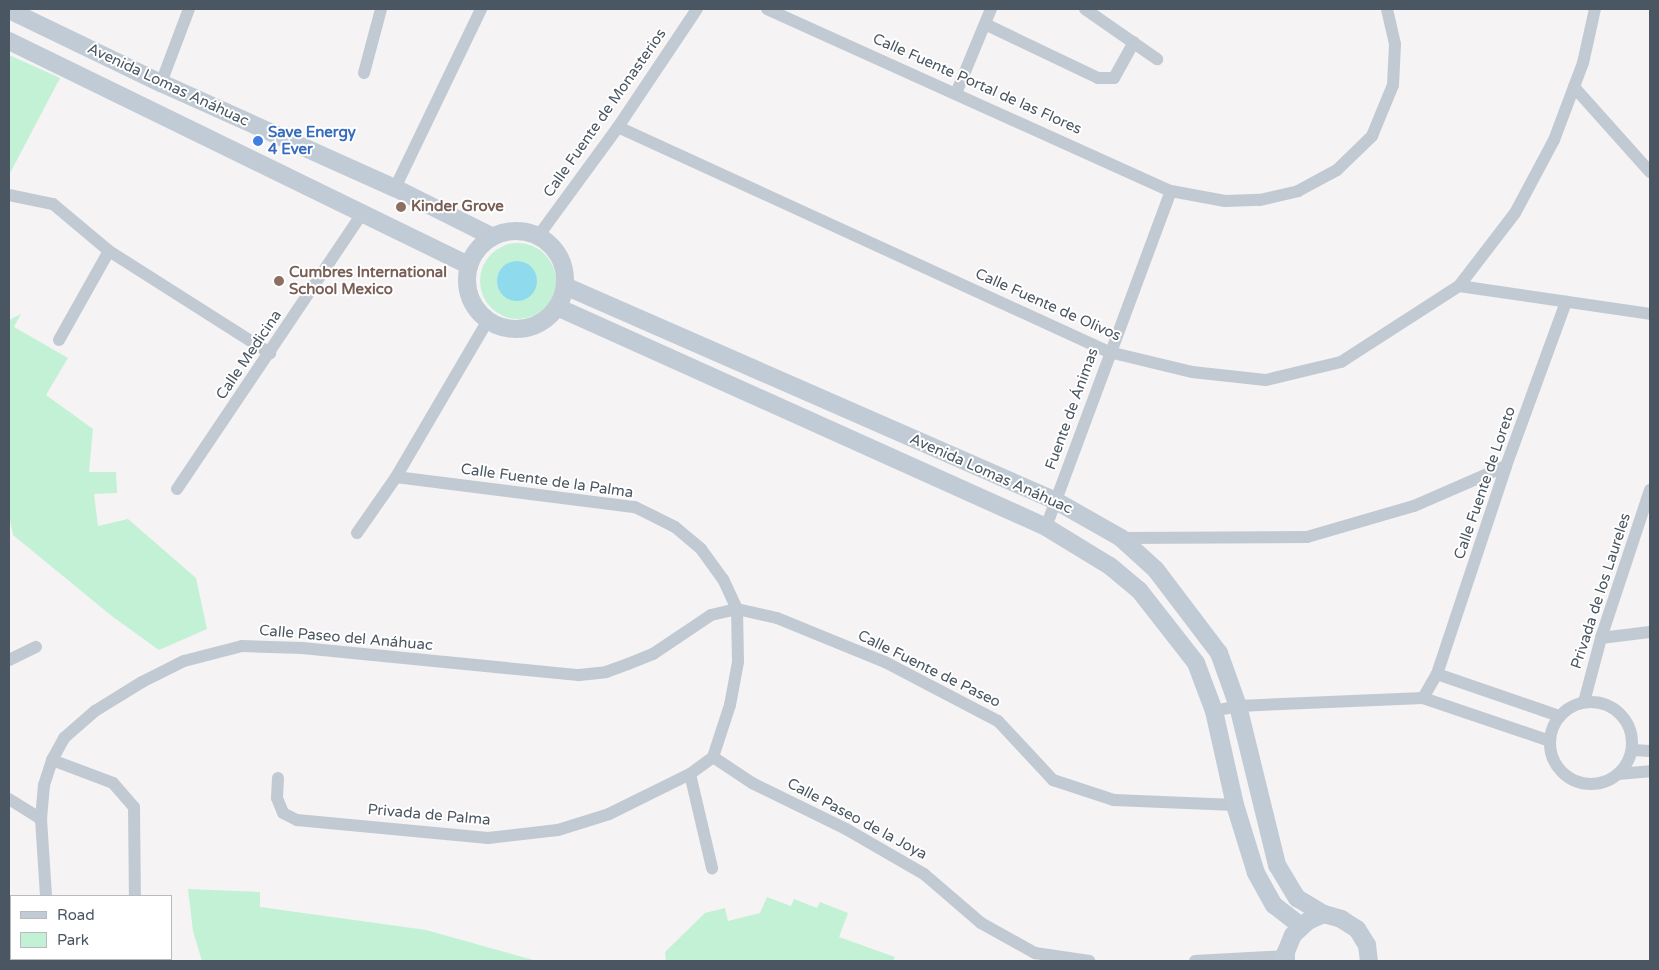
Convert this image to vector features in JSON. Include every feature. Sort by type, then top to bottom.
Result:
[{"type":"main road","name":"Avenida Lomas Anáhuac","points":[[12,14],[160,83],[395,188],[491,236]]},
{"type":"main road","name":"Avenida Lomas Anáhuac","points":[[9,41],[363,212],[468,265]]},
{"type":"main road","points":[[509,230],[539,235],[554,248],[564,267],[565,286],[557,307],[538,324],[523,329],[503,328],[486,322],[469,296],[468,265],[477,248],[491,236],[509,230]]},
{"type":"main road","name":"Avenida Lomas Anáhuac","points":[[565,286],[1056,501],[1121,538],[1156,570],[1214,646],[1238,706],[1277,865],[1297,898],[1324,914],[1340,919],[1358,929],[1367,945],[1369,961]]},
{"type":"main road","name":"Avenida Lomas Anáhuac","points":[[557,307],[1046,526],[1110,566],[1139,590],[1196,663],[1214,711],[1235,805],[1256,873],[1274,905],[1301,926]]},
{"type":"main road","points":[[1286,959],[1293,935],[1301,926],[1324,914]]},
{"type":"street","points":[[160,83],[189,9]]},
{"type":"street","points":[[364,73],[381,9]]},
{"type":"street","points":[[395,188],[482,9]]},
{"type":"street","name":"Calle Fuente de Monasterios","points":[[539,235],[618,127],[697,9]]},
{"type":"street","name":"Calle Fuente Portal de las Flores","points":[[767,9],[957,92],[1172,191],[1225,202],[1260,200],[1298,191],[1337,170],[1372,136],[1393,85],[1395,44],[1387,9]]},
{"type":"street","points":[[957,92],[991,9]]},
{"type":"street","points":[[1085,9],[1157,59]]},
{"type":"street","name":"Calle Fuente de Olivos","points":[[618,127],[1109,352],[1192,372],[1266,380],[1341,362],[1459,286],[1515,213],[1554,140],[1574,87],[1595,9]]},
{"type":"street","points":[[985,24],[1098,78],[1114,78],[1134,42]]},
{"type":"street","points":[[1574,87],[1650,172]]},
{"type":"street","name":"Fuente de Ánimas","points":[[1046,526],[1109,352],[1172,191]]},
{"type":"street","points":[[9,195],[53,204],[109,251],[270,353]]},
{"type":"street","name":"Calle Medicina","points":[[177,490],[363,212]]},
{"type":"street","points":[[59,340],[109,251]]},
{"type":"street","points":[[1459,286],[1650,314]]},
{"type":"street","name":"Calle Fuente de Loreto","points":[[1423,698],[1437,674],[1506,466],[1566,302]]},
{"type":"street","points":[[357,532],[396,477],[486,322]]},
{"type":"street","points":[[1121,538],[1307,536],[1414,506],[1506,466]]},
{"type":"street","name":"Calle Fuente de la Palma","points":[[396,477],[635,507],[675,527],[701,549],[723,579],[737,609],[738,662],[730,705],[713,757]]},
{"type":"street","name":"Privada de los Laureles","points":[[1584,702],[1601,638],[1650,490]]},
{"type":"street","name":"Calle Paseo del Anáhuac","points":[[46,895],[41,818],[44,785],[52,760],[64,738],[95,711],[176,665],[214,652],[242,646],[302,648],[579,675],[606,672],[653,654],[710,615],[737,609]]},
{"type":"street","name":"Calle Fuente de Paseo","points":[[737,609],[777,618],[885,662],[998,721],[1052,780],[1114,800],[1235,805]]},
{"type":"street","points":[[1601,638],[1650,632]]},
{"type":"street","points":[[9,660],[36,647]]},
{"type":"street","points":[[1437,674],[1559,716]]},
{"type":"street","points":[[1214,711],[1238,706],[1423,698],[1550,741]]},
{"type":"street","points":[[1618,774],[1632,750],[1631,730],[1621,713],[1604,703],[1584,702],[1559,716],[1550,741],[1552,757],[1560,770],[1574,780],[1589,784],[1604,782],[1618,774],[1650,771]]},
{"type":"street","points":[[1632,750],[1650,750]]},
{"type":"street","name":"Privada de Palma","points":[[278,778],[277,798],[283,813],[297,820],[488,838],[558,830],[609,814],[690,774],[713,757]]},
{"type":"street","name":"Calle Paseo de la Joya","points":[[713,757],[752,783],[846,829],[924,874],[981,923],[1035,953],[1089,961]]},
{"type":"street","points":[[52,760],[113,783],[134,807],[135,895]]},
{"type":"street","points":[[690,774],[712,868]]},
{"type":"street","points":[[9,799],[41,818]]},
{"type":"street","points":[[1195,961],[1286,959]]},
{"type":"street","points":[[9,960],[60,960]]},
{"type":"green space","points":[[9,55],[60,78],[9,175]]},
{"type":"green space","points":[[518,243],[533,246],[545,254],[553,266],[556,281],[553,296],[545,308],[533,316],[518,319],[503,316],[491,308],[483,296],[480,281],[483,266],[491,254],[503,246]]},
{"type":"green space","points":[[21,314],[14,327],[68,358],[46,395],[93,429],[89,472],[116,472],[117,493],[94,494],[98,526],[128,519],[196,578],[207,629],[159,650],[113,617],[13,535],[9,515],[9,320]]},
{"type":"green space","points":[[188,889],[260,892],[260,907],[426,930],[537,961],[202,961],[193,931]]},
{"type":"green space","points":[[767,897],[791,906],[794,899],[817,908],[820,902],[848,913],[839,937],[895,957],[893,961],[666,961],[665,952],[705,913],[725,908],[728,921],[760,913]]},
{"type":"water","points":[[517,261],[531,267],[537,281],[531,295],[517,301],[503,295],[497,281],[503,267]]},
{"type":"place","name":"Save Energy 4 Ever","points":[[258,141]]},
{"type":"place","name":"Kinder Grove","points":[[401,207]]},
{"type":"place","name":"Cumbres International School Mexico","points":[[279,281]]}]
